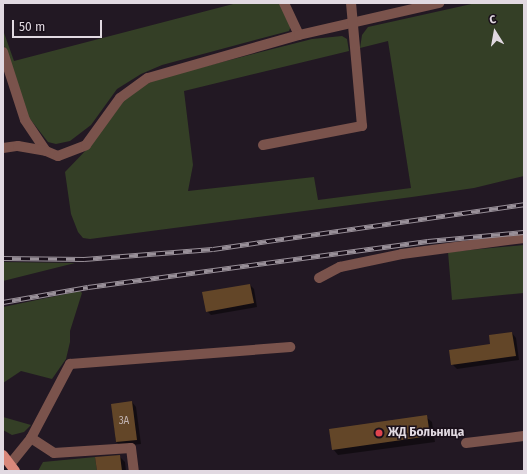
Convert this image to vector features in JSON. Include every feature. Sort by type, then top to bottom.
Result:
[{"type":"main road","points":[[3,456],[13,467]]},
{"type":"street","points":[[284,3],[299,35]]},
{"type":"street","points":[[263,145],[362,126],[350,3]]},
{"type":"street","points":[[3,148],[18,146],[46,151],[58,156],[86,145],[120,98],[148,78],[299,35],[439,3]]},
{"type":"street","points":[[3,52],[25,120],[46,151]]},
{"type":"street","points":[[319,278],[329,275],[338,268],[402,254],[524,238]]},
{"type":"street","points":[[13,467],[31,438],[70,364],[290,347]]},
{"type":"street","points":[[466,443],[524,436]]},
{"type":"street","points":[[31,438],[54,453],[131,448],[134,471]]},
{"type":"green space","points":[[237,3],[281,3],[291,26],[289,31],[162,65],[141,74],[117,89],[91,125],[70,141],[56,144],[48,142],[27,115],[12,74],[3,42],[3,30],[14,61]]},
{"type":"green space","points":[[476,3],[524,3],[524,176],[474,188],[412,197],[90,239],[83,238],[78,232],[71,214],[65,172],[89,147],[129,94],[156,79],[312,39],[342,36],[347,39],[349,51],[184,91],[193,165],[188,191],[314,177],[318,200],[411,188],[388,41],[360,48],[362,35],[368,27]]},
{"type":"green space","points":[[524,245],[524,293],[452,300],[448,252]]},
{"type":"green space","points":[[3,262],[75,263],[3,281]]},
{"type":"green space","points":[[80,291],[82,293],[70,331],[70,342],[66,359],[52,379],[21,371],[3,383],[3,307]]},
{"type":"green space","points":[[3,417],[31,425],[24,432],[12,435],[3,430]]},
{"type":"green space","points":[[95,457],[97,471],[38,471],[43,462]]},
{"type":"building","points":[[250,284],[254,303],[206,312],[202,292]]},
{"type":"building","points":[[512,332],[516,356],[451,365],[449,350],[490,344],[489,335]]},
{"type":"building","points":[[132,401],[137,440],[116,442],[111,404]]},
{"type":"building","name":"ЖД Больница","points":[[427,415],[430,436],[332,450],[329,429]]},
{"type":"building","points":[[120,455],[122,471],[97,471],[95,457]]},
{"type":"railway","points":[[3,258],[84,259],[213,249],[524,204]]},
{"type":"railway","points":[[3,302],[88,287],[428,241],[524,232]]},
{"type":"place","name":"ЖД Больница","points":[[379,433]]}]
